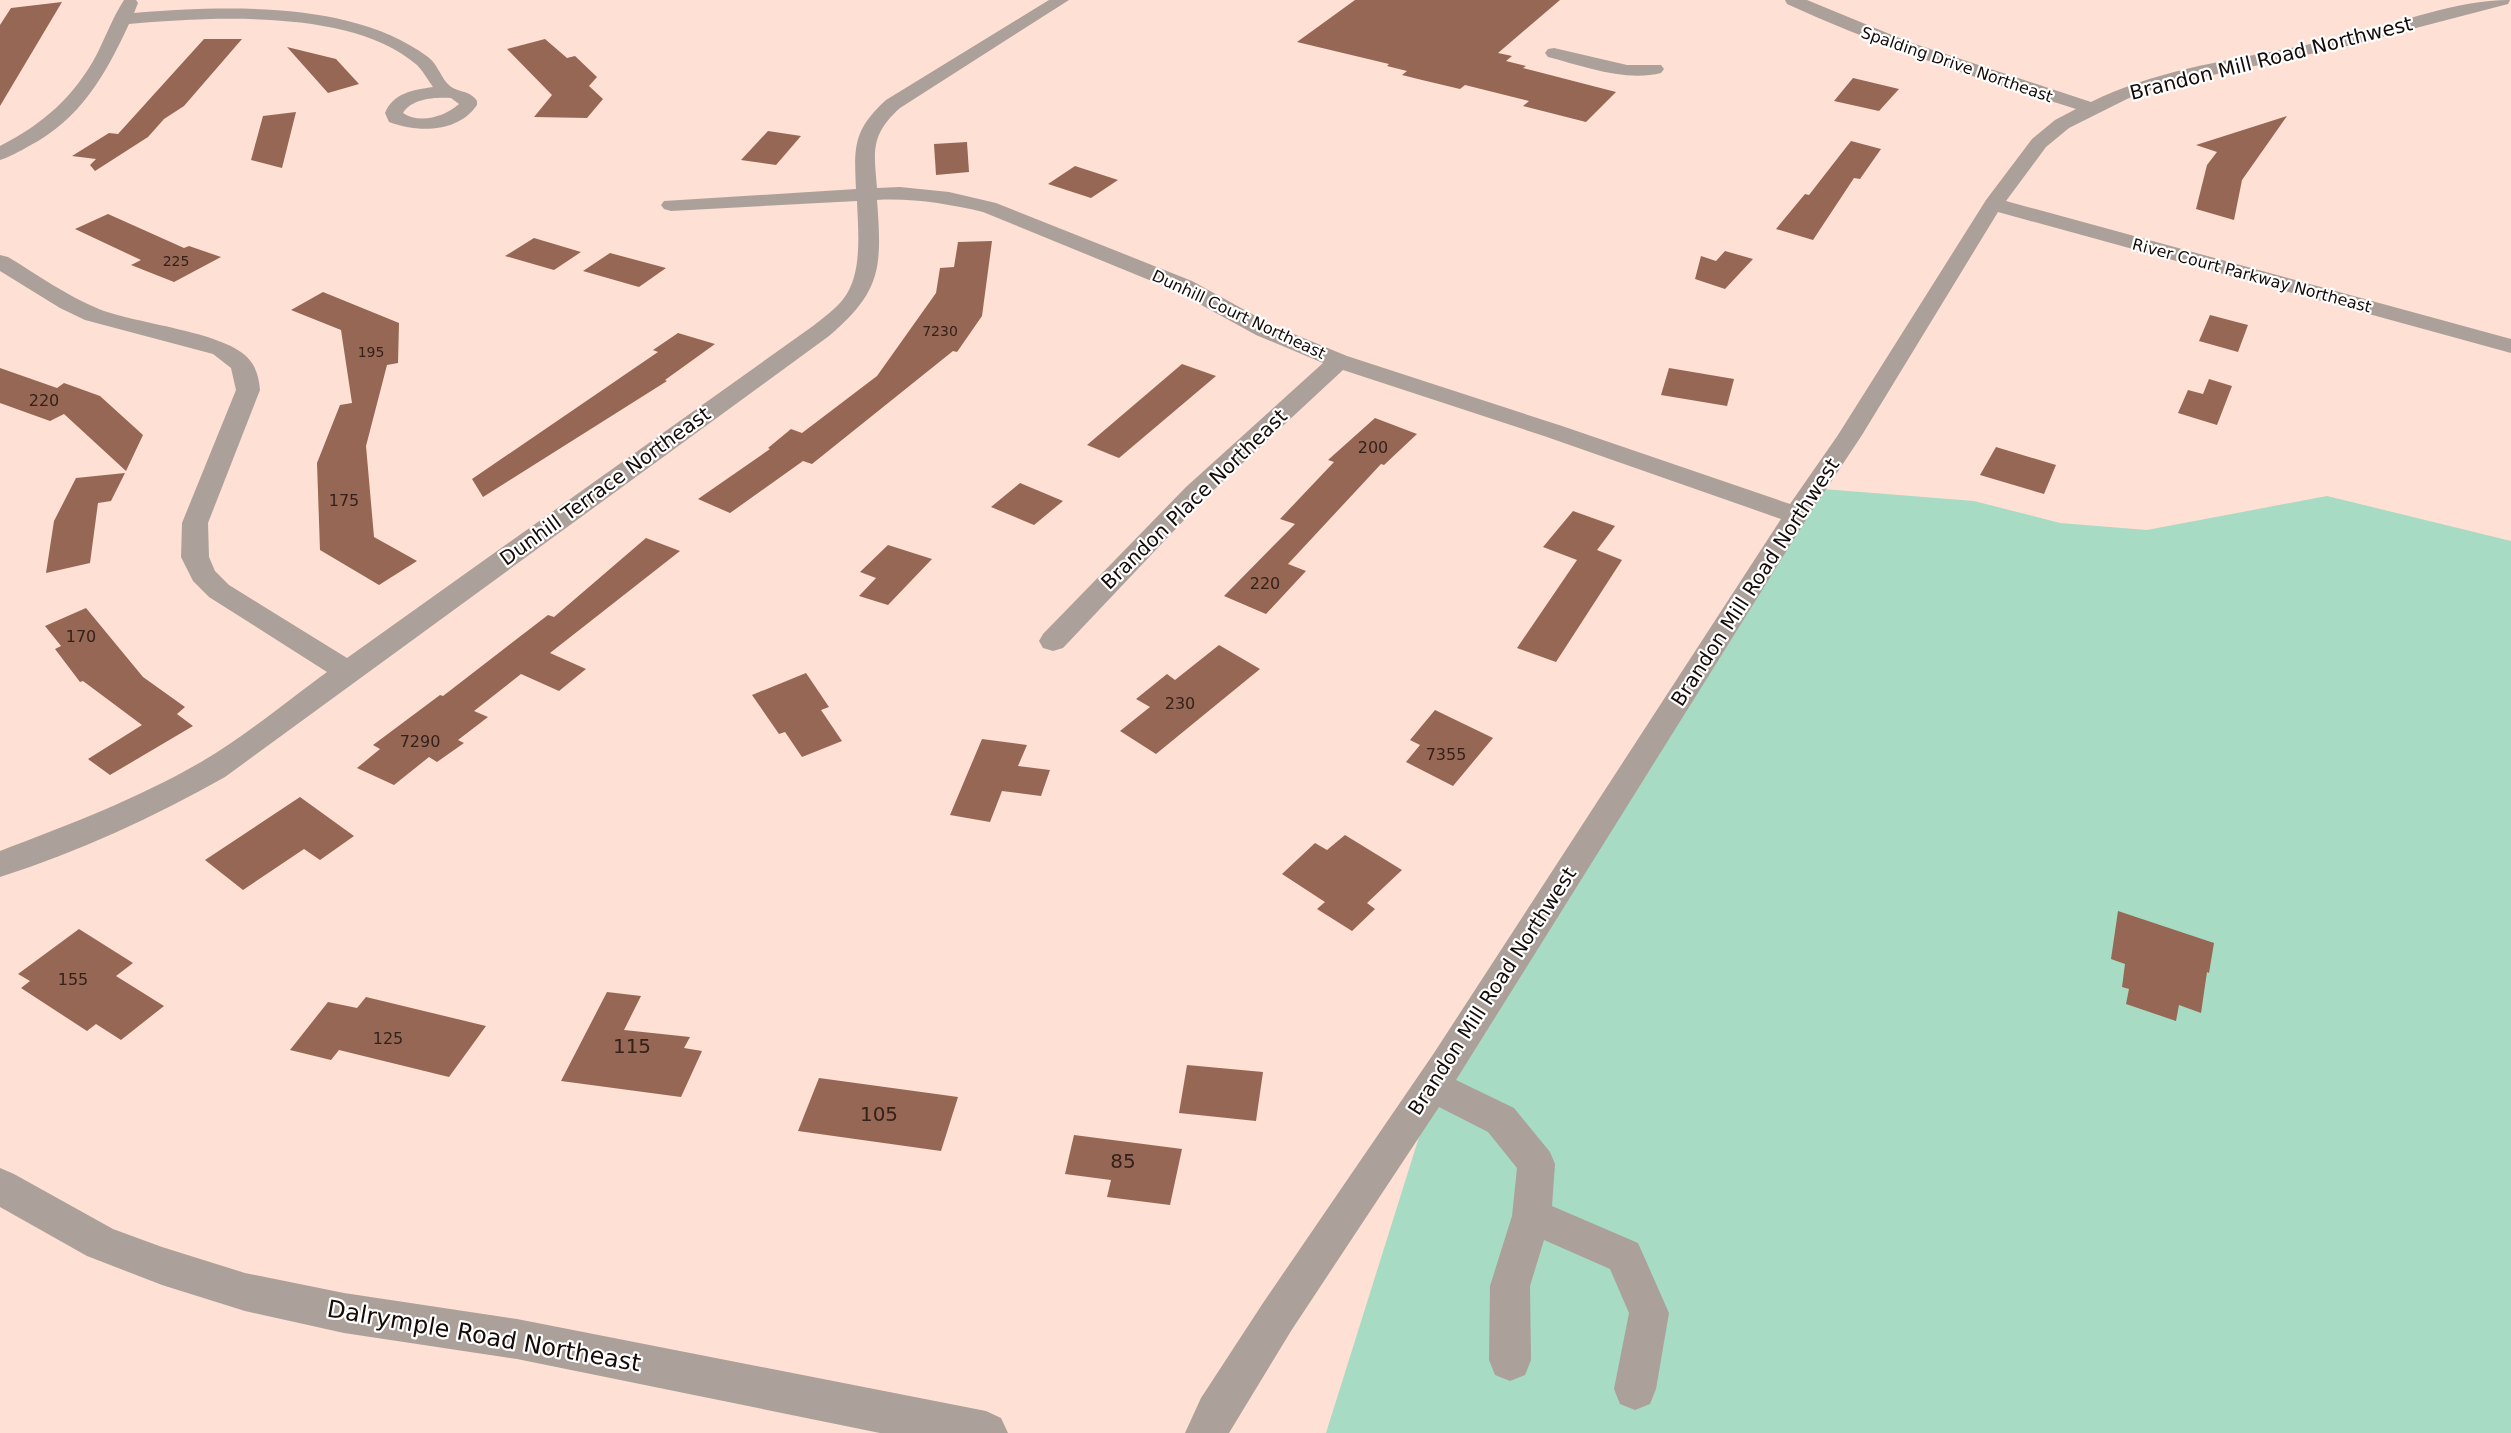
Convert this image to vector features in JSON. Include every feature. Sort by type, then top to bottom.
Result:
[{"type":"street","points":[[0,154],[42,131],[76,102],[100,67],[131,0]]},
{"type":"street","name":"Dunhill Terrace Northeast","points":[[0,864],[85,832],[171,795],[213,769],[821,332],[841,315],[858,294],[866,273],[867,193],[864,150],[867,137],[877,119],[893,104],[1060,0]]},
{"type":"street","name":"Spalding Drive Northeast","points":[[1793,0],[1862,32],[1921,54],[2091,108]]},
{"type":"street","name":"Brandon Mill Road Northwest","points":[[1207,1433],[1216,1413],[1277,1317],[1432,1086],[1796,515],[1850,435],[1993,204],[2039,143],[2062,124],[2091,108],[2122,94],[2161,81],[2347,40],[2502,0]]},
{"type":"street","points":[[122,20],[242,10],[291,12],[336,18],[376,30],[410,46],[423,55],[441,80],[445,92]]},
{"type":"street","points":[[1554,53],[1627,70],[1655,69]]},
{"type":"street","name":"Dunhill Court Northeast","points":[[671,205],[867,193],[932,195],[989,207],[1184,285],[1264,330],[1339,361],[1553,430],[1796,515]]},
{"type":"street","name":"River Court Parkway Northeast","points":[[1993,204],[2511,346]]},
{"type":"street","points":[[0,262],[68,303],[93,315],[221,349],[237,359],[247,373],[248,390],[195,523],[195,557],[203,575],[219,591],[348,672]]},
{"type":"street","name":"Brandon Place Northeast","points":[[1053,641],[1195,493],[1339,361]]},
{"type":"street","points":[[1432,1086],[1501,1120],[1536,1164],[1532,1216],[1510,1286],[1510,1360]]},
{"type":"street","name":"Dalrymple Road Northeast","points":[[0,1186],[101,1243],[162,1266],[245,1292],[344,1313],[517,1339],[986,1433]]},
{"type":"street","points":[[1532,1216],[1624,1256],[1649,1313],[1635,1389]]},
{"type":"green space","points":[[1823,489],[1974,501],[2060,523],[2147,530],[2327,496],[2511,541],[2511,1433],[1326,1433],[1436,1083]]},
{"type":"building","points":[[1355,0],[1560,0],[1498,53],[1512,56],[1506,61],[1526,66],[1523,68],[1616,92],[1586,122],[1523,106],[1529,101],[1465,85],[1460,89],[1402,75],[1407,71],[1387,66],[1389,64],[1297,42]]},
{"type":"building","points":[[62,2],[0,106],[0,25],[11,8]]},
{"type":"building","points":[[204,39],[242,39],[184,106],[164,119],[148,137],[95,171],[90,165],[96,159],[72,156],[109,133],[118,134]]},
{"type":"building","points":[[545,39],[567,58],[575,56],[597,77],[589,86],[603,99],[587,118],[534,117],[552,95],[507,49]]},
{"type":"building","points":[[287,47],[336,59],[359,84],[328,93]]},
{"type":"building","points":[[1853,78],[1899,89],[1879,111],[1834,101]]},
{"type":"building","points":[[296,112],[282,168],[251,160],[263,116]]},
{"type":"building","points":[[2287,116],[2242,180],[2234,220],[2196,209],[2207,165],[2217,152],[2196,145]]},
{"type":"building","points":[[768,131],[801,136],[776,165],[741,160]]},
{"type":"building","points":[[1851,141],[1881,149],[1860,179],[1854,178],[1813,240],[1776,229],[1805,194],[1809,195]]},
{"type":"building","points":[[967,142],[969,172],[936,175],[934,144]]},
{"type":"building","points":[[1075,166],[1118,180],[1091,198],[1048,184]]},
{"type":"building","points":[[108,214],[184,248],[189,246],[221,257],[174,282],[131,265],[141,260],[75,229]]},
{"type":"building","points":[[534,238],[581,252],[554,270],[505,256]]},
{"type":"building","points":[[992,241],[982,316],[957,352],[953,351],[812,464],[803,461],[730,513],[698,499],[770,449],[768,448],[791,429],[802,433],[877,376],[936,293],[940,268],[954,267],[958,242]]},
{"type":"building","points":[[1725,251],[1753,259],[1725,289],[1695,279],[1701,256],[1716,261]]},
{"type":"building","points":[[610,253],[666,268],[639,287],[583,271]]},
{"type":"building","points":[[323,292],[399,323],[398,363],[387,365],[366,446],[374,537],[417,561],[379,585],[320,550],[317,463],[340,405],[352,403],[341,330],[291,310]]},
{"type":"building","points":[[2210,315],[2248,325],[2238,352],[2199,341]]},
{"type":"building","points":[[678,333],[715,344],[665,380],[667,381],[483,497],[472,479],[658,352],[653,350]]},
{"type":"building","points":[[1182,364],[1216,376],[1119,458],[1087,445]]},
{"type":"building","points":[[0,368],[57,388],[64,383],[100,396],[143,435],[126,471],[64,414],[50,421],[0,403]]},
{"type":"building","points":[[1669,368],[1734,379],[1727,406],[1661,395]]},
{"type":"building","points":[[2209,379],[2232,386],[2217,425],[2178,413],[2188,390],[2203,394]]},
{"type":"building","points":[[1375,418],[1417,434],[1384,465],[1381,464],[1288,564],[1306,571],[1266,614],[1224,596],[1295,524],[1280,519],[1334,462],[1328,460]]},
{"type":"building","points":[[1996,447],[2056,465],[2044,494],[1980,475]]},
{"type":"building","points":[[125,473],[111,501],[98,503],[90,563],[46,573],[54,521],[76,478]]},
{"type":"building","points":[[1020,483],[1063,501],[1034,525],[991,507]]},
{"type":"building","points":[[1573,511],[1615,526],[1597,550],[1622,560],[1556,662],[1517,648],[1577,560],[1543,547]]},
{"type":"building","points":[[646,538],[680,551],[550,653],[586,669],[559,691],[521,674],[474,711],[488,717],[458,740],[464,743],[437,762],[429,757],[394,785],[357,768],[380,749],[373,745],[440,695],[443,696],[548,615],[554,617]]},
{"type":"building","points":[[888,545],[932,559],[888,605],[859,596],[876,578],[860,572]]},
{"type":"building","points":[[86,608],[143,677],[185,707],[177,714],[193,726],[110,775],[88,759],[142,725],[83,681],[80,682],[55,649],[61,646],[45,626]]},
{"type":"building","points":[[1219,645],[1260,669],[1156,754],[1120,731],[1150,707],[1136,699],[1167,674],[1175,680]]},
{"type":"building","points":[[806,673],[829,707],[821,710],[842,741],[802,757],[785,732],[779,734],[752,695]]},
{"type":"building","points":[[1435,710],[1493,738],[1453,786],[1406,762],[1420,745],[1410,740]]},
{"type":"building","points":[[982,739],[1027,745],[1018,766],[1050,770],[1041,796],[1002,791],[990,822],[950,815]]},
{"type":"building","points":[[300,797],[354,836],[320,860],[304,849],[243,890],[205,860]]},
{"type":"building","points":[[1345,835],[1402,870],[1367,903],[1375,909],[1352,931],[1317,909],[1325,902],[1282,874],[1315,843],[1327,850]]},
{"type":"building","points":[[2118,911],[2214,943],[2201,1013],[2179,1005],[2176,1021],[2126,1004],[2129,989],[2122,987],[2125,964],[2111,959]]},
{"type":"building","points":[[79,929],[133,963],[116,976],[164,1006],[121,1040],[96,1024],[87,1031],[21,988],[30,981],[18,974]]},
{"type":"building","points":[[607,992],[641,996],[624,1030],[690,1037],[684,1048],[702,1051],[681,1097],[561,1081]]},
{"type":"building","points":[[366,997],[486,1026],[449,1077],[339,1050],[331,1060],[290,1050],[328,1002],[357,1008]]},
{"type":"building","points":[[1187,1065],[1263,1072],[1256,1121],[1179,1113]]},
{"type":"building","points":[[819,1078],[958,1097],[941,1151],[798,1131]]},
{"type":"building","points":[[1074,1135],[1182,1149],[1170,1205],[1107,1197],[1111,1180],[1065,1174]]}]
